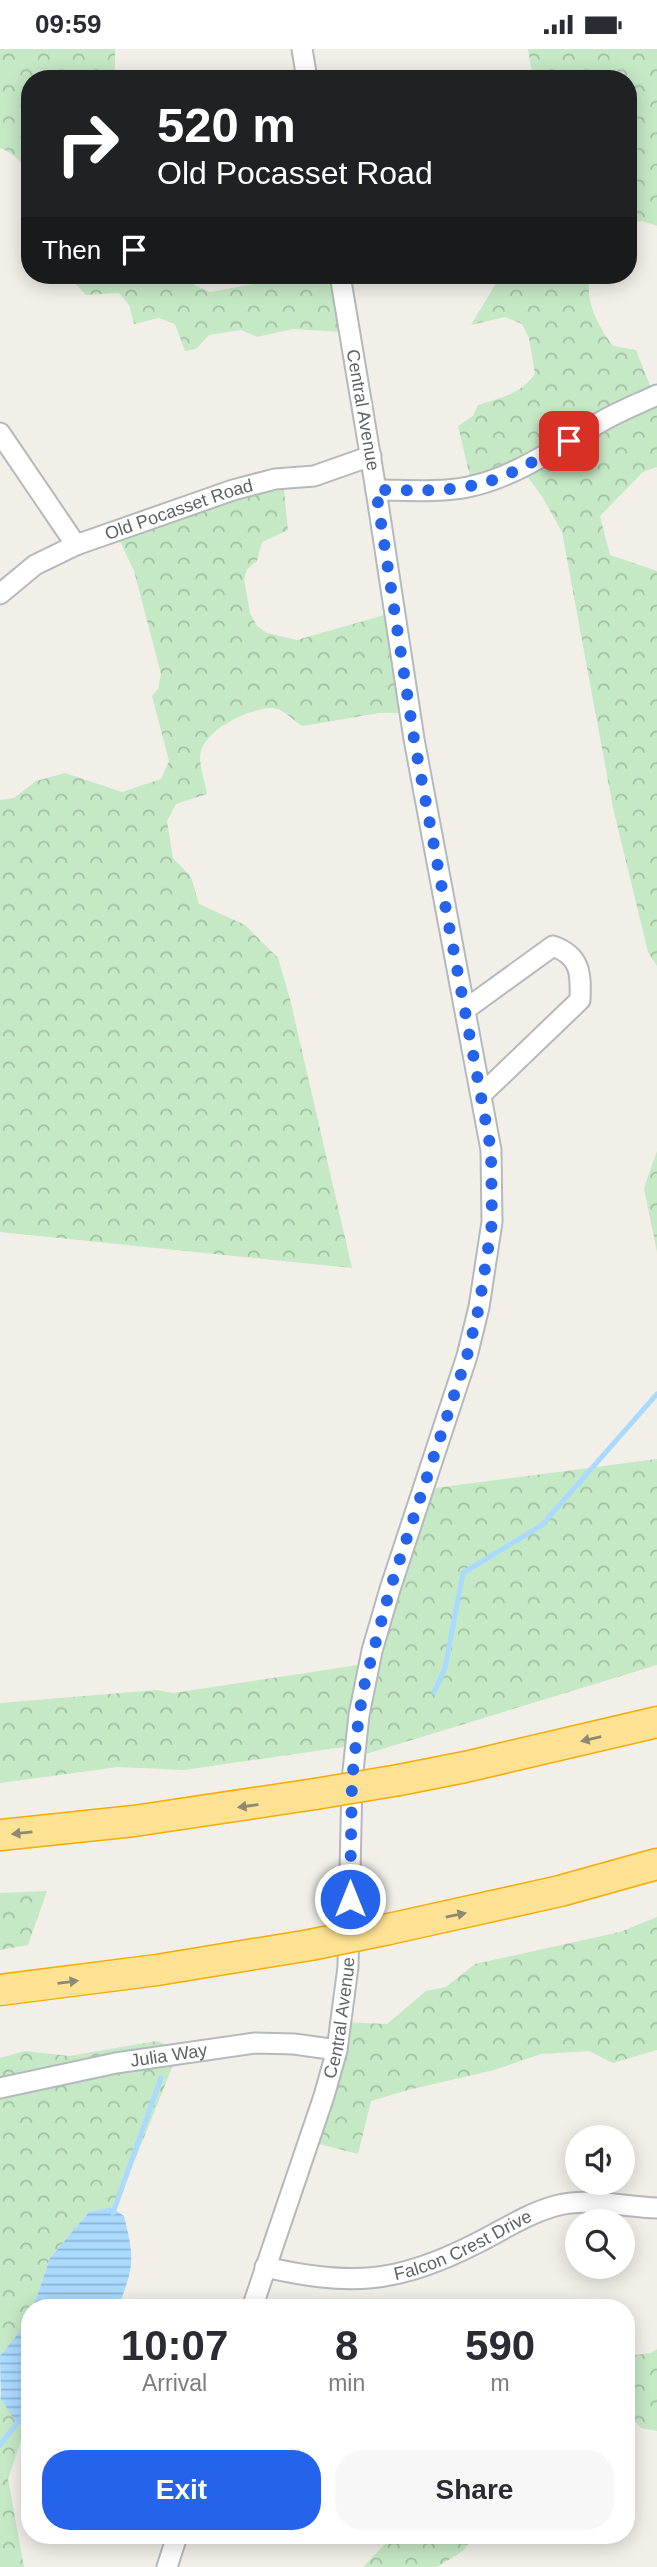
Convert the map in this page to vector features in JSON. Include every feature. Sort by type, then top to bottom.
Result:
[{"type":"highway","points":[[0,1835],[134,1821],[399,1780],[657,1722]]},
{"type":"highway","points":[[0,1990],[157,1971],[310,1945],[560,1891],[657,1864]]},
{"type":"street","points":[[302,49],[306,70]]},
{"type":"street","name":"Central Avenue","points":[[255,2299],[337,2050],[348,1967],[352,1780],[365,1682],[393,1578],[467,1356],[489,1258],[492,1223],[491,1150],[414,739],[342,284]]},
{"type":"street","points":[[376,490],[435,490],[467,487],[493,480],[515,471],[602,421],[657,395]]},
{"type":"street","points":[[0,433],[76,545]]},
{"type":"street","name":"Old Pocasset Road","points":[[0,594],[35,565],[76,545],[233,490],[275,479],[314,477],[371,456]]},
{"type":"street","points":[[466,1009],[553,946],[572,957],[581,977],[580,1000],[482,1094]]},
{"type":"street","name":"Julia Way","points":[[0,2088],[116,2063],[256,2043],[293,2044],[337,2050]]},
{"type":"street","name":"Falcon Crest Drive","points":[[265,2267],[314,2276],[354,2279],[396,2276],[434,2264],[556,2206],[587,2203],[657,2208]]},
{"type":"street","points":[[167,2567],[174,2544]]},
{"type":"green space","points":[[0,49],[115,49],[115,70],[21,70],[21,163],[0,148]]},
{"type":"green space","points":[[528,49],[657,49],[657,226],[637,222],[637,70],[532,70]]},
{"type":"green space","points":[[76,284],[192,284],[210,292],[253,284],[333,284],[344,332],[293,329],[257,337],[241,330],[209,335],[196,349],[185,351],[175,324],[159,318],[134,324],[129,305],[119,293],[86,295]]},
{"type":"green space","points":[[496,284],[589,284],[591,303],[602,330],[613,346],[636,350],[654,396],[657,395],[657,467],[643,472],[600,516],[610,555],[657,571],[657,966],[648,952],[613,808],[562,532],[523,470],[472,485],[458,426],[473,416],[478,405],[517,391],[535,374],[529,338],[522,324],[505,317],[471,325]]},
{"type":"green space","points":[[283,481],[288,530],[262,542],[257,561],[247,569],[244,579],[250,613],[257,626],[267,633],[297,640],[388,614],[406,713],[379,713],[303,726],[284,712],[272,708],[239,717],[217,730],[202,747],[200,761],[207,794],[176,804],[167,821],[173,858],[191,877],[199,904],[245,925],[278,958],[290,999],[352,1268],[0,1232],[0,800],[14,798],[36,781],[65,773],[122,792],[161,779],[169,761],[152,696],[158,689],[161,674],[134,571],[117,535]]},
{"type":"green space","points":[[657,1151],[657,1252],[644,1188]]},
{"type":"green space","points":[[657,1459],[657,1665],[369,1753],[355,1754],[350,1746],[184,1770],[118,1767],[0,1783],[0,1703],[157,1690],[173,1693],[365,1664],[420,1490]]},
{"type":"green space","points":[[47,1891],[28,1945],[0,1950],[0,1893]]},
{"type":"green space","points":[[657,1917],[657,2050],[613,2063],[589,2051],[541,2054],[494,2070],[371,2101],[358,2154],[304,2140],[344,2022],[387,2024],[426,1991],[446,1987],[475,1964],[620,1932]]},
{"type":"green space","points":[[157,2041],[178,2050],[115,2209],[110,2207],[89,2212],[50,2258],[36,2299],[21,2299],[21,2331],[0,2356],[0,2058],[25,2051],[69,2056]]},
{"type":"green space","points":[[657,2349],[657,2431],[641,2428],[635,2421],[635,2355],[651,2353]]},
{"type":"green space","points":[[0,2395],[16,2422],[21,2422],[21,2441],[8,2479],[24,2567],[0,2567]]},
{"type":"green space","points":[[385,2544],[468,2544],[463,2551],[437,2567],[363,2567]]},
{"type":"water","points":[[110,2207],[124,2216],[131,2263],[121,2299],[36,2299],[50,2258],[89,2212]]},
{"type":"water","points":[[21,2330],[21,2423],[16,2422],[1,2399],[0,2356]]},
{"type":"waterway","points":[[434,1692],[445,1668],[463,1573],[542,1525],[657,1394]]},
{"type":"waterway","points":[[113,2213],[161,2078]]},
{"type":"waterway","points":[[0,2445],[21,2418]]},
{"type":"route","points":[[350,1899],[352,1780],[365,1682],[390,1589],[467,1356],[489,1258],[492,1223],[491,1150],[414,739],[376,490],[467,487],[515,471],[569,441]]}]
